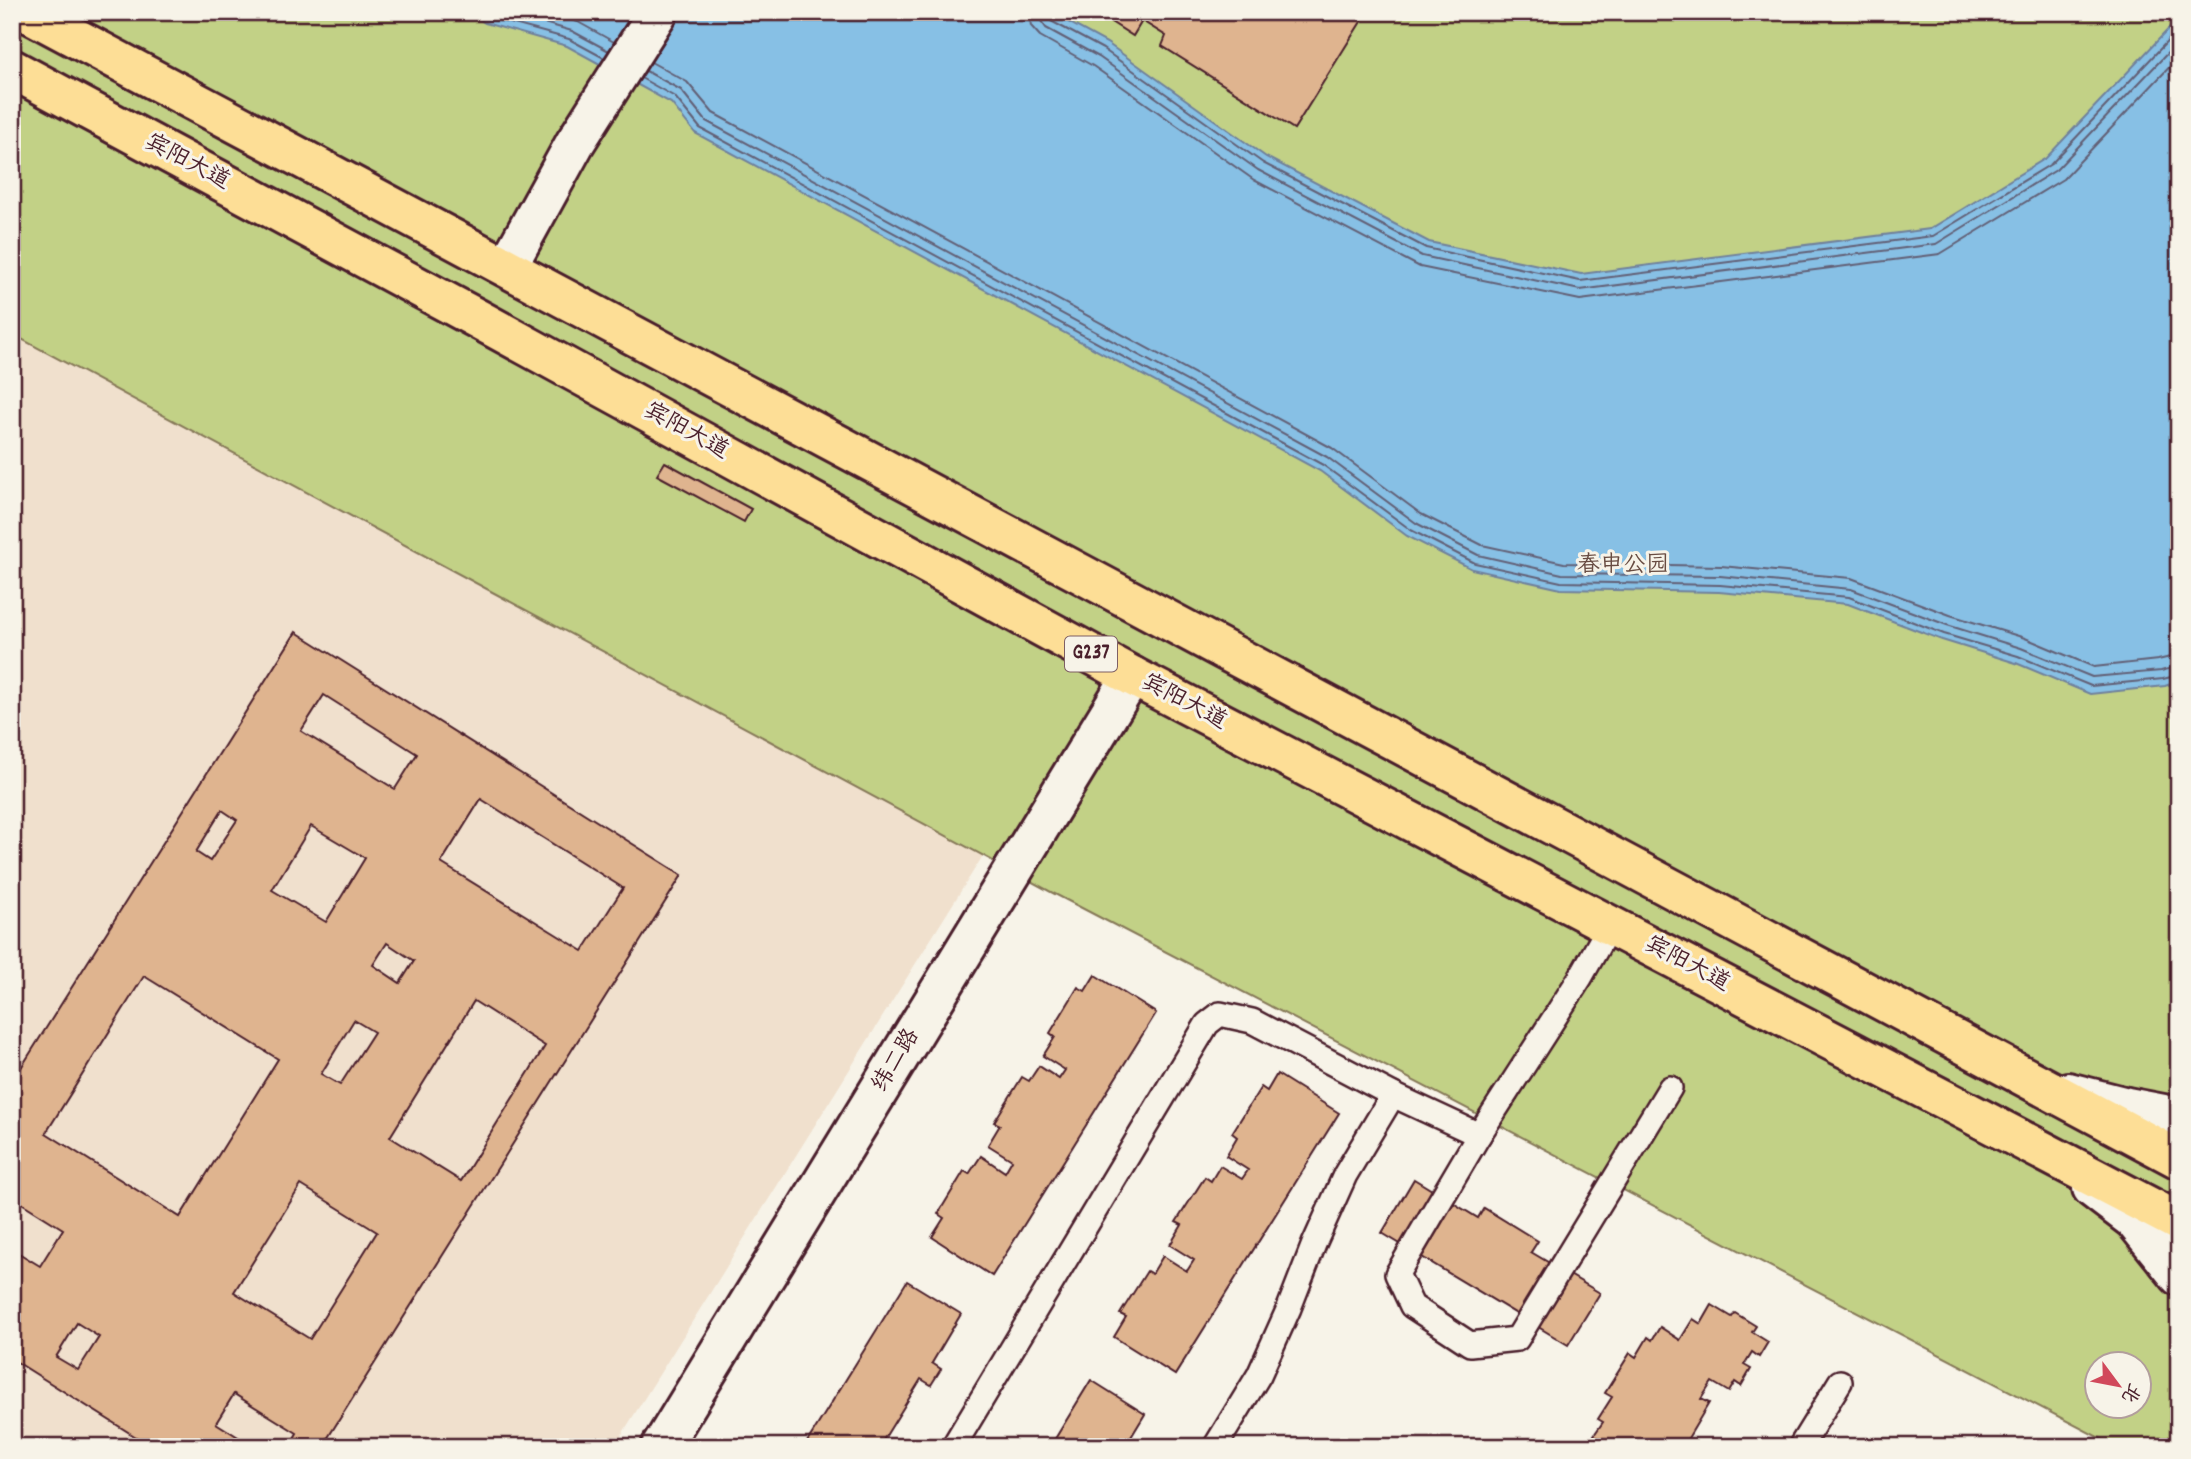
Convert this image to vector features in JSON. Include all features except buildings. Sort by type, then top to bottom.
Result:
[{"type":"highway","points":[[27,12],[2179,1159]]},
{"type":"highway","name":"宾阳大道","points":[[12,69],[491,326],[1132,676],[2179,1222]]},
{"type":"street","points":[[53,12],[90,45]]},
{"type":"street","points":[[507,267],[575,143],[658,12]]},
{"type":"street","points":[[12,78],[50,89]]},
{"type":"street","name":"纬二路","points":[[661,1447],[1132,676]]},
{"type":"street","points":[[2041,1085],[2179,1117]]},
{"type":"street","points":[[2042,1151],[2134,1220],[2179,1276]]},
{"type":"lane","points":[[1610,925],[1580,978],[1479,1135],[1397,1274],[1412,1306],[1470,1344],[1517,1339],[1670,1088]]},
{"type":"lane","points":[[953,1447],[1207,1024],[1220,1014],[1252,1021],[1393,1095],[1479,1135]]},
{"type":"lane","points":[[1215,1447],[1259,1375],[1345,1175],[1393,1095]]},
{"type":"lane","points":[[1800,1447],[1840,1382]]},
{"type":"shaded area","points":[[12,285],[1009,814],[614,1447],[12,1447]]},
{"type":"green space","name":"春申公园","points":[[12,12],[2179,12],[2179,1447],[2117,1447],[1051,892],[12,334]]},
{"type":"water","points":[[468,12],[1050,12],[1107,43],[1266,157],[1429,242],[1581,274],[1930,229],[2046,158],[2179,18],[2179,681],[2165,686],[2090,694],[2016,663],[1942,640],[1848,604],[1719,592],[1561,589],[1472,569],[1407,536],[1320,471],[695,133],[671,103],[567,46],[485,23]]}]
